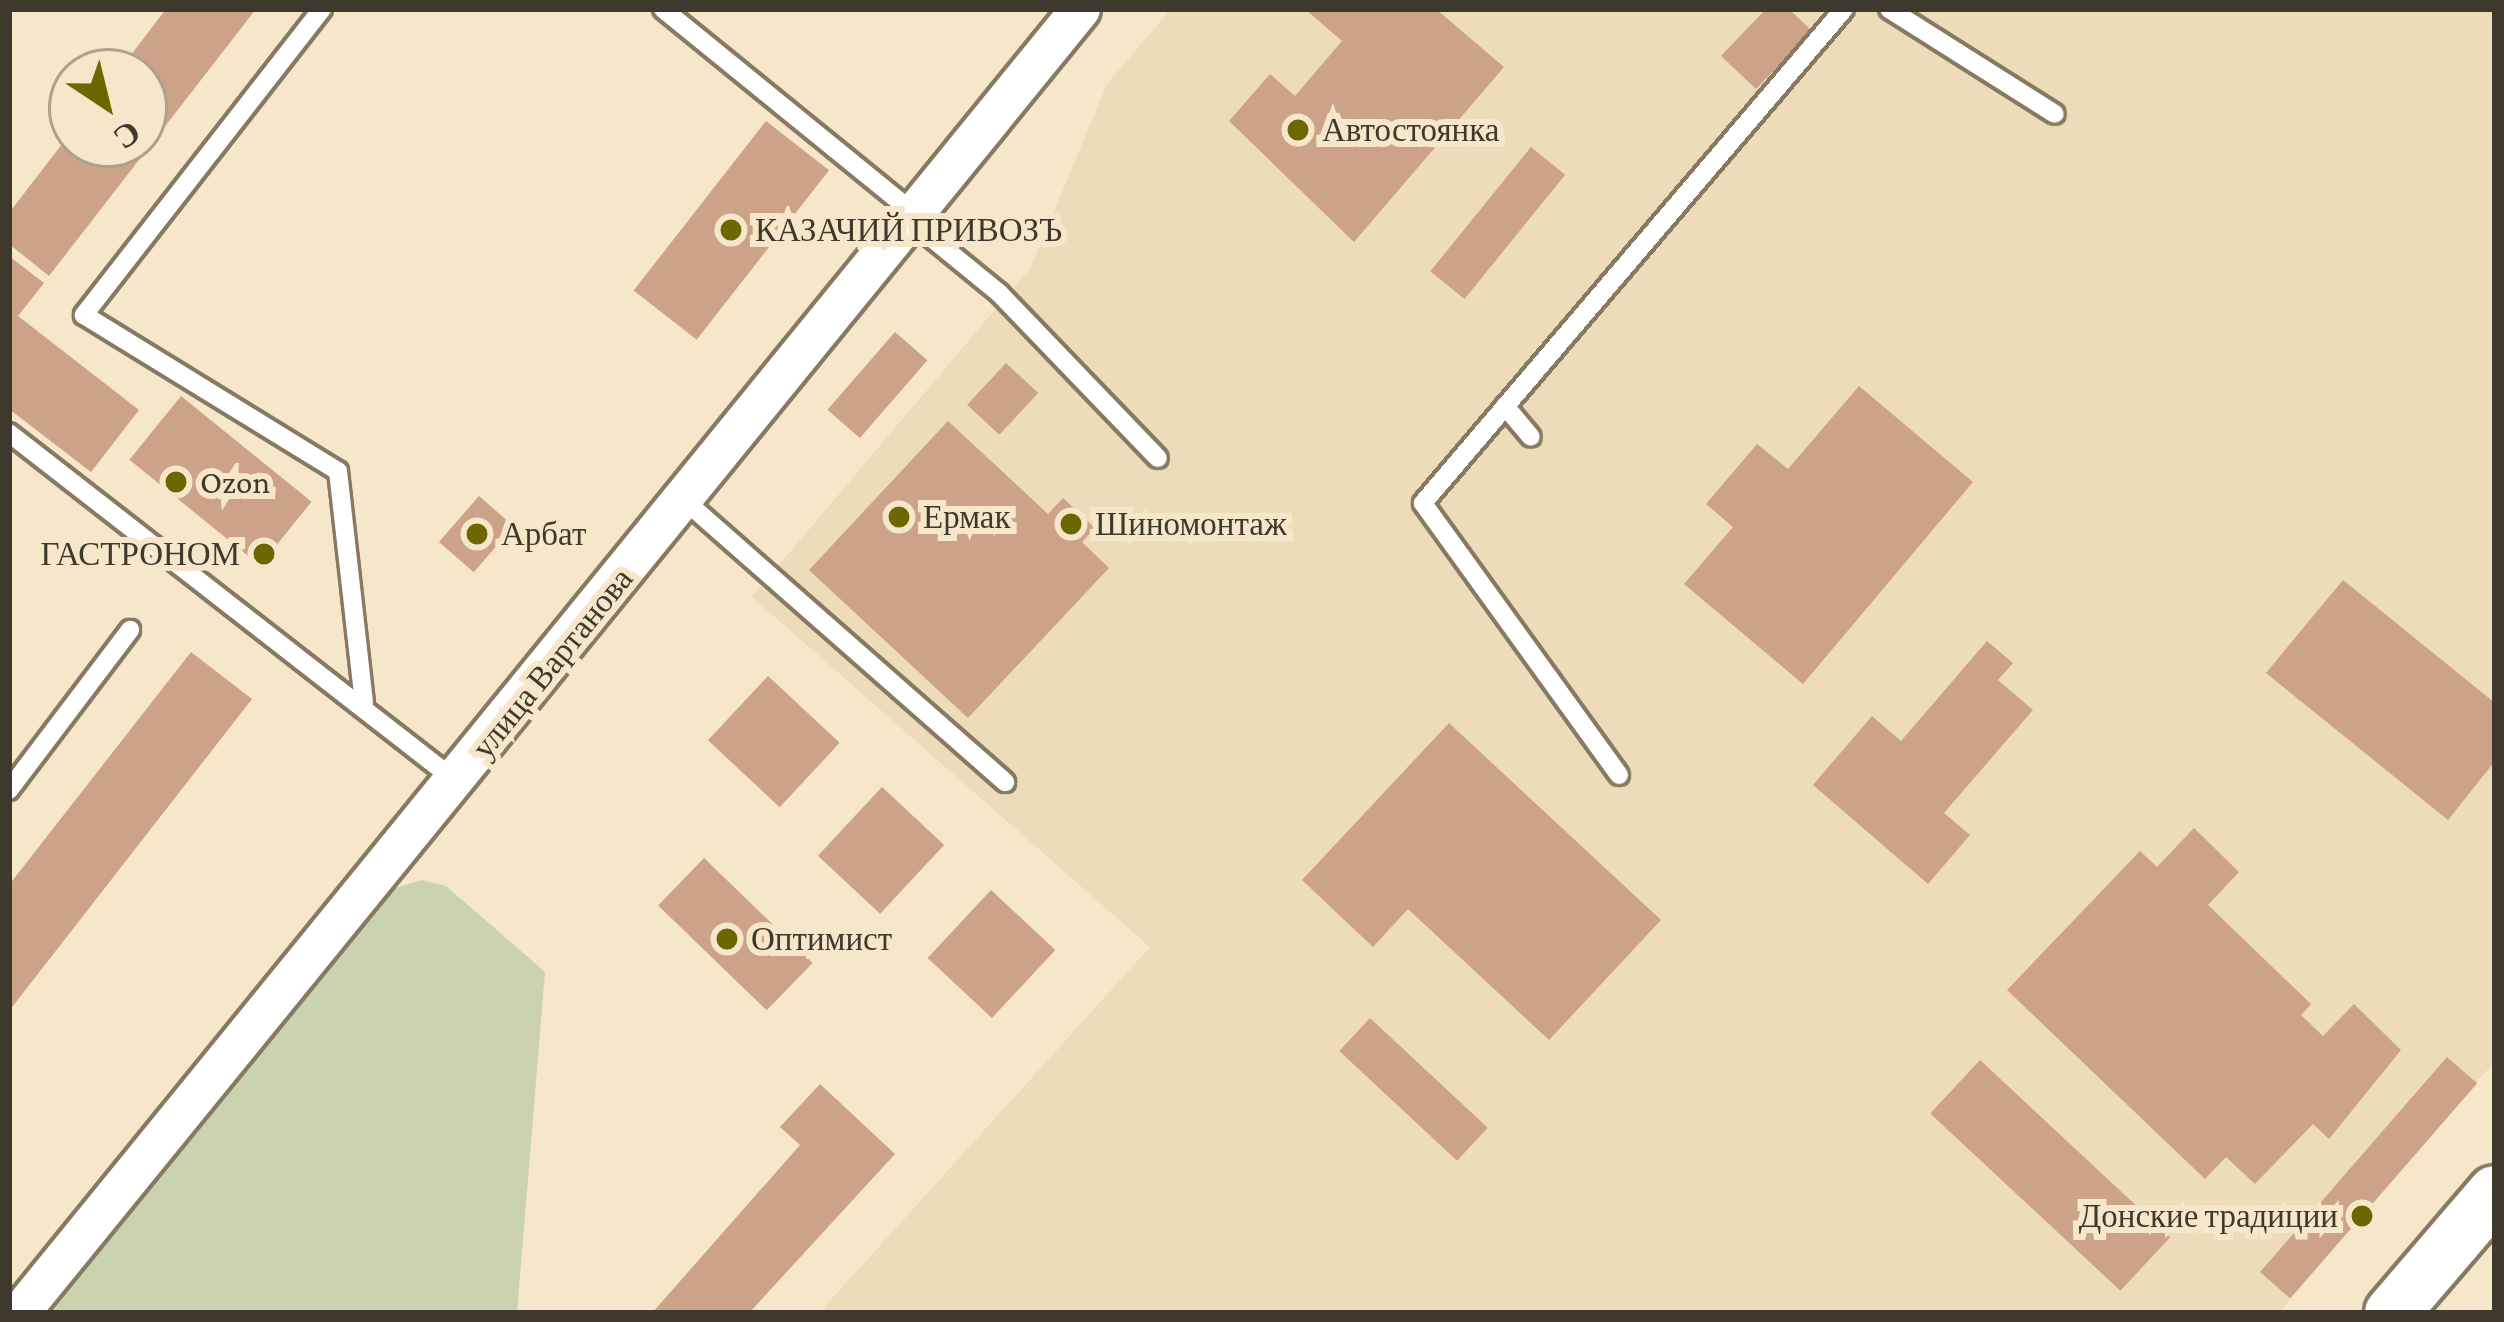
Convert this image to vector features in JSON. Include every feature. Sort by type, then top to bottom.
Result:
[{"type":"main road","points":[[2392,1313],[2495,1193]]},
{"type":"street","name":"улица Вартанова","points":[[19,1313],[914,219],[1080,9]]},
{"type":"lane","points":[[322,9],[84,315],[338,471],[364,703]]},
{"type":"lane","points":[[663,9],[999,293],[1158,458]]},
{"type":"lane","points":[[1619,776],[1424,502],[1844,9]]},
{"type":"lane","points":[[1889,9],[2055,114]]},
{"type":"lane","points":[[1505,406],[1531,437]]},
{"type":"lane","points":[[9,434],[364,703],[456,781]]},
{"type":"lane","points":[[683,499],[1005,782]]},
{"type":"lane","points":[[9,790],[130,630]]},
{"type":"shaded area","points":[[1171,9],[2495,9],[2495,1061],[2279,1313],[819,1313],[1150,947],[752,597],[1031,267],[1107,84]]},
{"type":"green space","points":[[422,880],[446,886],[545,972],[517,1313],[41,1313],[392,889]]},
{"type":"building","points":[[166,9],[256,9],[168,123],[168,48],[136,48]]},
{"type":"building","points":[[1305,9],[1436,9],[1504,67],[1354,242],[1229,121],[1270,74],[1295,96],[1342,41]]},
{"type":"building","points":[[1766,9],[1789,9],[1812,31],[1756,89],[1721,56]]},
{"type":"building","name":"КАЗАЧИЙ ПРИВОЗЪ","points":[[766,121],[829,170],[697,340],[634,290]]},
{"type":"building","points":[[1531,147],[1565,175],[1465,299],[1430,271]]},
{"type":"building","points":[[48,162],[48,168],[133,168],[49,276],[9,244],[9,213]]},
{"type":"building","points":[[9,256],[44,283],[18,316],[139,410],[91,472],[9,409]]},
{"type":"building","points":[[895,332],[927,360],[860,438],[827,410]]},
{"type":"building","points":[[1006,363],[1038,393],[999,435],[967,405]]},
{"type":"building","points":[[1859,386],[1973,482],[1803,684],[1684,584],[1733,527],[1706,504],[1757,444],[1788,469]]},
{"type":"building","points":[[181,396],[312,502],[260,565],[129,460]]},
{"type":"building","points":[[948,421],[1048,514],[1063,498],[1095,528],[1082,542],[1109,568],[968,718],[809,570]]},
{"type":"building","name":"Арбат","points":[[479,496],[514,526],[474,572],[439,542]]},
{"type":"building","points":[[2343,580],[2495,703],[2495,761],[2448,820],[2266,673]]},
{"type":"building","points":[[1987,641],[2013,663],[1998,680],[2033,710],[1944,813],[1970,835],[1928,884],[1813,785],[1872,716],[1901,741]]},
{"type":"building","points":[[191,652],[252,699],[9,1011],[9,885]]},
{"type":"building","points":[[768,676],[840,743],[780,807],[708,740]]},
{"type":"building","points":[[1449,723],[1661,920],[1549,1040],[1408,909],[1373,947],[1302,880]]},
{"type":"building","points":[[882,787],[944,845],[880,914],[818,856]]},
{"type":"building","points":[[2194,828],[2239,872],[2208,905],[2311,1004],[2301,1015],[2323,1036],[2354,1004],[2401,1050],[2329,1139],[2313,1124],[2255,1184],[2226,1157],[2205,1179],[2007,990],[2140,851],[2157,867]]},
{"type":"building","points":[[704,858],[813,963],[767,1010],[658,905]]},
{"type":"building","points":[[991,890],[1055,950],[992,1018],[928,958]]},
{"type":"building","points":[[1370,1018],[1488,1128],[1457,1161],[1339,1051]]},
{"type":"building","points":[[2447,1057],[2477,1083],[2290,1298],[2260,1272]]},
{"type":"building","points":[[1980,1060],[2170,1237],[2120,1291],[1930,1113]]},
{"type":"building","points":[[820,1084],[895,1154],[749,1313],[652,1313],[800,1145],[780,1127]]},
{"type":"place","name":"Автостоянка","points":[[1298,130]]},
{"type":"place","name":"КАЗАЧИЙ ПРИВОЗЪ","points":[[731,230]]},
{"type":"place","name":"Ozon","points":[[176,482]]},
{"type":"place","name":"Ермак","points":[[899,517]]},
{"type":"place","name":"Шиномонтаж","points":[[1071,524]]},
{"type":"place","name":"Арбат","points":[[477,534]]},
{"type":"place","name":"ГАСТРОНОМ","points":[[264,554]]},
{"type":"place","name":"Оптимист","points":[[727,939]]},
{"type":"place","name":"Донские традиции","points":[[2362,1216]]}]
